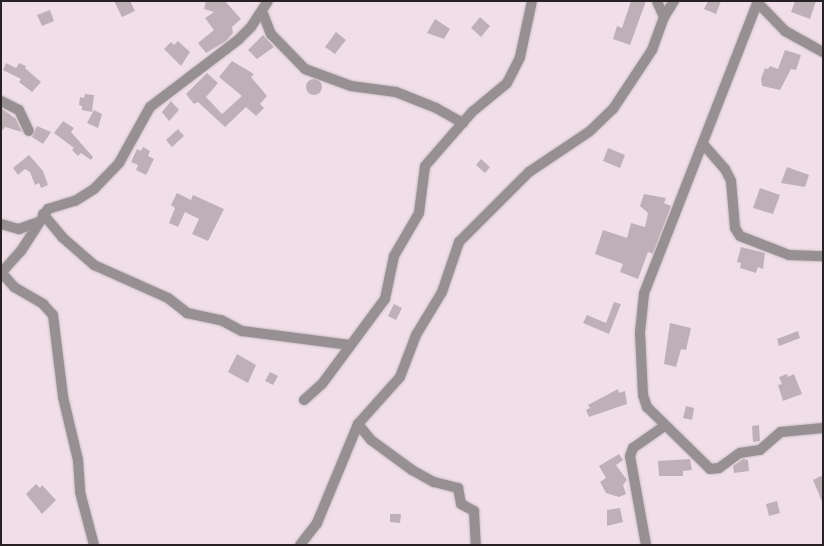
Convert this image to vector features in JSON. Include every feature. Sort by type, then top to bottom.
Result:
[{"type":"street","points":[[1,224],[19,229],[40,218],[53,206],[75,202],[94,189],[119,163],[150,107],[232,44],[262,11],[268,1]]},
{"type":"street","points":[[304,400],[314,394],[385,299],[394,256],[419,213],[426,166],[463,123],[507,83],[520,57],[532,1]]},
{"type":"street","points":[[657,1],[664,17]]},
{"type":"street","points":[[300,545],[317,523],[358,424],[400,377],[416,335],[442,292],[459,242],[526,176],[590,131],[613,109],[648,59],[664,17],[674,1]]},
{"type":"street","points":[[823,52],[785,31],[758,2],[709,121],[704,145],[644,294],[640,334],[643,395],[646,407],[664,426],[714,470],[740,452],[760,450],[781,432],[823,428]]},
{"type":"street","points":[[262,11],[271,34],[305,69],[358,88],[396,92],[436,108],[463,123]]},
{"type":"street","points":[[1,101],[19,110],[30,131]]},
{"type":"street","points":[[704,145],[725,169],[731,182],[735,228],[740,236],[789,255],[823,256]]},
{"type":"street","points":[[40,218],[20,251],[1,272],[14,287],[43,304],[53,315],[64,397],[78,460],[80,492],[94,545]]},
{"type":"street","points":[[40,218],[94,265],[168,298],[187,313],[221,320],[242,331],[350,345]]},
{"type":"street","points":[[358,424],[375,444],[412,470],[434,482],[458,488],[461,504],[474,511],[476,545]]},
{"type":"street","points":[[646,545],[630,456],[633,448],[664,426]]},
{"type":"building","points":[[114,1],[130,1],[135,11],[122,17]]},
{"type":"building","points":[[206,1],[225,1],[241,19],[232,27],[233,33],[226,41],[206,53],[198,43],[214,30],[205,18],[214,12],[204,9]]},
{"type":"building","points":[[631,1],[646,1],[630,45],[613,39],[617,26],[622,28]]},
{"type":"building","points":[[708,1],[721,1],[716,14],[704,9]]},
{"type":"building","points":[[795,1],[816,1],[810,19],[791,12]]},
{"type":"building","points":[[50,10],[54,21],[42,26],[37,15]]},
{"type":"building","points":[[480,17],[490,26],[481,37],[471,28]]},
{"type":"building","points":[[435,19],[450,29],[444,39],[427,33]]},
{"type":"building","points":[[336,32],[346,40],[335,54],[325,47]]},
{"type":"building","points":[[263,35],[274,47],[257,59],[248,50]]},
{"type":"building","points":[[178,41],[190,52],[181,66],[164,49],[171,42],[174,45]]},
{"type":"building","points":[[785,50],[801,55],[796,70],[791,69],[780,90],[762,86],[761,79],[765,68],[768,69],[770,66],[778,69]]},
{"type":"building","points":[[232,61],[254,74],[251,77],[267,96],[260,104],[264,108],[256,116],[246,107],[225,127],[198,102],[194,104],[186,94],[207,73],[218,83],[206,97],[222,114],[242,96],[219,77]]},
{"type":"building","points":[[6,63],[16,68],[19,63],[26,66],[25,68],[41,82],[32,92],[19,82],[21,79],[3,70]]},
{"type":"building","points":[[314,79],[320,81],[322,87],[320,93],[314,95],[308,93],[306,87],[308,81]]},
{"type":"building","points":[[85,94],[94,95],[92,112],[82,110],[82,106],[79,105],[80,97],[84,98]]},
{"type":"building","points":[[171,101],[179,110],[169,121],[162,112]]},
{"type":"building","points":[[1,108],[16,119],[22,132],[5,127],[1,132]]},
{"type":"building","points":[[94,110],[102,114],[98,128],[87,123]]},
{"type":"building","points":[[63,121],[74,128],[71,132],[93,157],[91,160],[81,153],[78,156],[72,150],[74,148],[54,133]]},
{"type":"building","points":[[37,126],[51,132],[43,144],[32,137]]},
{"type":"building","points":[[178,129],[184,136],[172,147],[166,140]]},
{"type":"building","points":[[143,147],[150,151],[148,156],[154,159],[146,175],[136,170],[138,165],[131,162],[137,149],[141,151]]},
{"type":"building","points":[[608,148],[625,155],[620,168],[603,161]]},
{"type":"building","points":[[29,155],[43,171],[48,185],[41,188],[39,183],[35,185],[30,172],[25,169],[18,175],[13,168]]},
{"type":"building","points":[[481,159],[490,167],[485,173],[476,165]]},
{"type":"building","points":[[787,167],[809,175],[805,187],[781,183]]},
{"type":"building","points":[[760,188],[780,195],[773,214],[753,208]]},
{"type":"building","points":[[177,193],[191,200],[193,195],[224,209],[208,241],[192,234],[199,219],[185,212],[178,227],[169,223],[175,208],[171,205]]},
{"type":"building","points":[[644,194],[666,198],[664,203],[671,206],[653,254],[648,252],[638,279],[620,272],[623,264],[595,254],[603,230],[627,238],[631,223],[645,227],[648,213],[640,206]]},
{"type":"building","points":[[741,247],[765,253],[763,269],[758,267],[756,273],[740,268],[741,263],[737,262]]},
{"type":"building","points":[[614,302],[621,304],[609,334],[583,323],[587,315],[606,323]]},
{"type":"building","points":[[394,304],[402,308],[396,320],[388,316]]},
{"type":"building","points":[[670,323],[691,328],[686,350],[681,349],[676,367],[664,364]]},
{"type":"building","points":[[798,331],[800,338],[779,346],[777,339]]},
{"type":"building","points":[[237,354],[256,365],[248,383],[228,372]]},
{"type":"building","points":[[270,372],[278,376],[273,385],[265,381]]},
{"type":"building","points":[[787,374],[788,377],[794,374],[802,394],[783,401],[778,385],[782,384],[779,377]]},
{"type":"building","points":[[618,389],[619,393],[625,391],[627,404],[589,417],[586,410],[590,408],[588,405]]},
{"type":"building","points":[[686,406],[694,408],[692,420],[683,418]]},
{"type":"building","points":[[759,425],[760,441],[753,442],[752,426]]},
{"type":"building","points":[[619,454],[623,460],[616,465],[627,480],[623,485],[626,494],[619,497],[606,493],[600,482],[606,478],[599,466]]},
{"type":"building","points":[[690,459],[692,470],[683,471],[683,476],[659,476],[658,461]]},
{"type":"building","points":[[743,459],[748,460],[749,471],[734,473],[733,466]]},
{"type":"building","points":[[823,475],[823,504],[813,480]]},
{"type":"building","points":[[36,484],[40,488],[42,485],[56,500],[42,514],[26,494]]},
{"type":"building","points":[[777,501],[780,513],[769,516],[766,504]]},
{"type":"building","points":[[620,508],[623,522],[607,526],[607,510]]},
{"type":"building","points":[[390,514],[401,514],[400,523],[390,522]]}]
